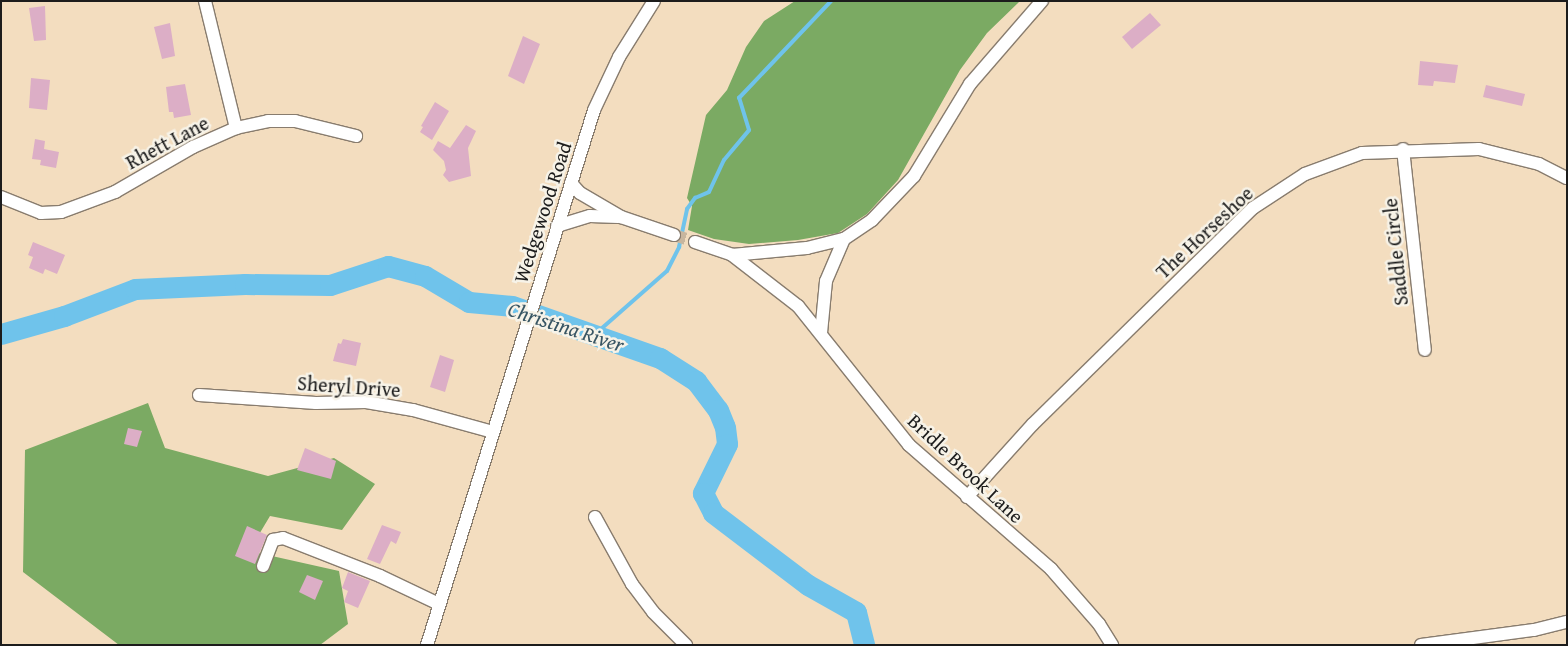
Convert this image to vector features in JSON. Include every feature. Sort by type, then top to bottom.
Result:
[{"type":"street","points":[[205,1],[236,128]]},
{"type":"street","name":"Wedgewood Road","points":[[427,645],[571,183],[606,84],[654,1]]},
{"type":"street","points":[[695,242],[732,255],[807,248],[844,239],[872,220],[914,176],[970,84],[1042,1]]},
{"type":"street","name":"Rhett Lane","points":[[1,197],[24,208],[51,214],[61,212],[115,192],[193,147],[236,128],[268,121],[295,122],[356,136]]},
{"type":"street","name":"The Horseshoe","points":[[967,497],[1033,424],[1253,208],[1305,174],[1362,153],[1404,149],[1480,149],[1539,164],[1567,178]]},
{"type":"street","name":"Saddle Circle","points":[[1404,149],[1425,350]]},
{"type":"street","points":[[571,183],[580,193],[621,217],[674,235]]},
{"type":"street","points":[[557,226],[590,216],[621,217]]},
{"type":"street","points":[[822,333],[826,281],[844,239]]},
{"type":"street","name":"Bridle Brook Lane","points":[[732,255],[777,287],[822,333],[909,445],[1051,569],[1093,617],[1112,645]]},
{"type":"street","name":"Sheryl Drive","points":[[199,395],[316,403],[366,402],[413,410],[493,432]]},
{"type":"street","points":[[595,516],[632,584],[653,612],[686,645]]},
{"type":"street","points":[[263,566],[272,540],[284,538],[380,576],[440,604]]},
{"type":"street","points":[[1421,645],[1534,630],[1567,622]]},
{"type":"green space","points":[[795,1],[1020,1],[987,33],[960,70],[898,180],[867,214],[838,233],[798,240],[749,244],[714,239],[688,230],[692,206],[687,198],[706,115],[727,90],[746,47],[764,21]]},
{"type":"green space","points":[[148,403],[165,448],[268,476],[334,458],[375,484],[342,530],[270,516],[249,551],[339,571],[348,624],[320,645],[119,645],[23,572],[25,450]]},
{"type":"building","points":[[45,6],[46,40],[34,41],[29,8]]},
{"type":"building","points":[[1150,13],[1161,25],[1132,49],[1122,37]]},
{"type":"building","points":[[170,23],[175,56],[162,59],[154,27]]},
{"type":"building","points":[[523,36],[540,44],[524,84],[508,76]]},
{"type":"building","points":[[1420,61],[1458,65],[1455,83],[1434,81],[1433,86],[1418,85]]},
{"type":"building","points":[[31,78],[50,80],[47,110],[29,108]]},
{"type":"building","points":[[185,84],[191,115],[174,118],[173,112],[169,112],[166,87]]},
{"type":"building","points":[[1486,85],[1525,94],[1522,106],[1483,97]]},
{"type":"building","points":[[435,102],[449,111],[432,140],[420,132],[423,127],[421,126]]},
{"type":"building","points":[[466,125],[476,131],[468,148],[471,176],[449,182],[443,175],[446,170],[444,161],[433,150],[438,141],[450,148]]},
{"type":"building","points":[[35,139],[45,141],[44,149],[59,152],[56,168],[40,165],[41,160],[32,159]]},
{"type":"building","points":[[33,242],[65,255],[57,274],[45,269],[43,274],[29,268],[33,257],[28,255]]},
{"type":"building","points":[[343,339],[361,343],[356,366],[333,361],[338,343],[341,344]]},
{"type":"building","points":[[440,355],[454,360],[445,392],[430,387]]},
{"type":"building","points":[[128,428],[142,431],[137,447],[124,444]]},
{"type":"building","points":[[305,448],[336,461],[331,479],[297,470]]},
{"type":"building","points":[[382,525],[401,532],[396,544],[391,541],[380,564],[367,559]]},
{"type":"building","points":[[247,526],[267,535],[255,564],[235,556]]},
{"type":"building","points":[[348,572],[370,581],[358,608],[344,602],[348,591],[342,588]]},
{"type":"building","points":[[307,575],[323,581],[315,600],[299,592]]},
{"type":"waterway","points":[[593,336],[667,271],[679,247],[687,209],[695,198],[709,192],[724,160],[749,130],[739,98],[831,1]]},
{"type":"waterway","name":"Christina River","points":[[1,334],[64,316],[135,289],[245,284],[330,285],[388,266],[425,276],[469,302],[512,306],[660,358],[696,381],[718,410],[725,427],[727,444],[703,493],[713,513],[808,585],[856,612],[864,645]]},
{"type":"tunnel","points":[[674,235],[695,242]]}]
